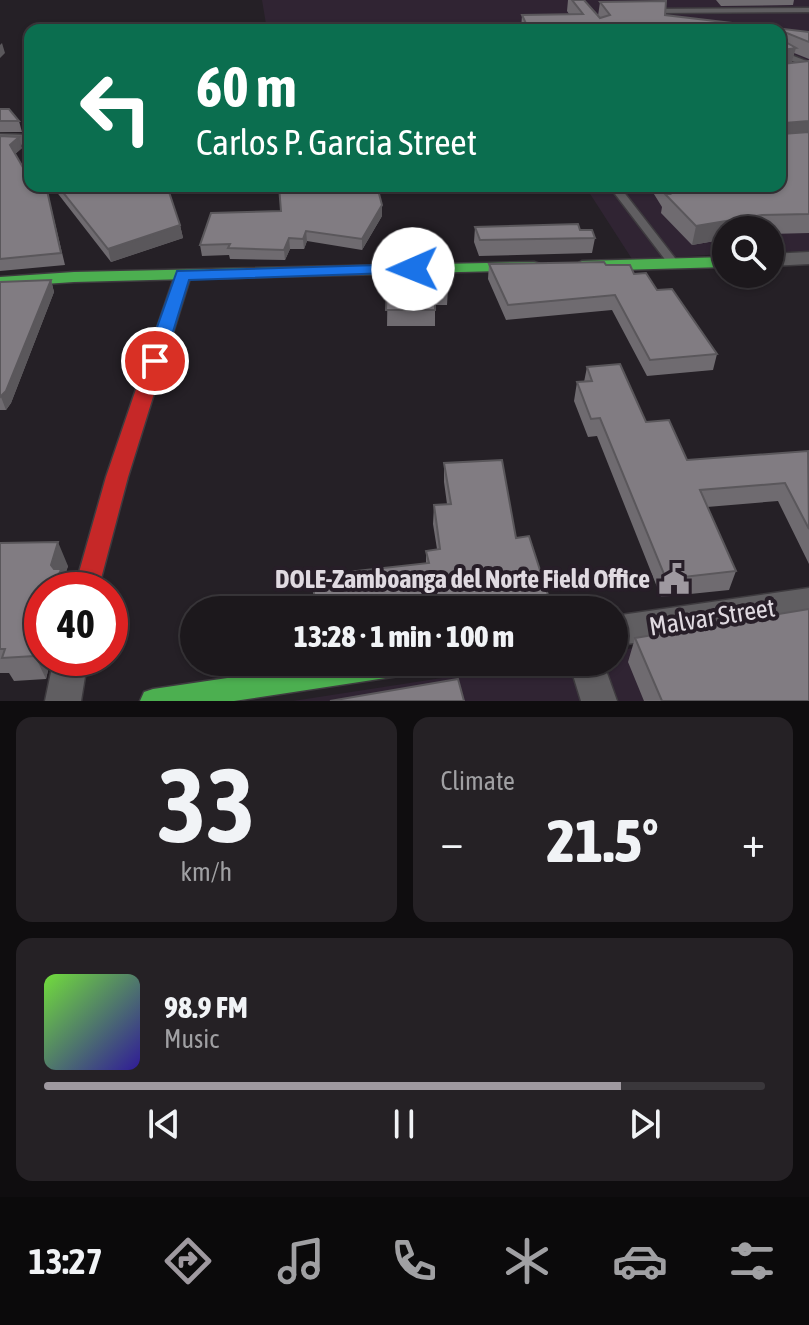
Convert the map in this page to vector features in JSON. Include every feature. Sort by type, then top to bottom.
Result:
[{"type":"street","points":[[786,73],[809,70]]},
{"type":"street","points":[[0,139],[24,140]]},
{"type":"street","points":[[784,259],[809,258]]},
{"type":"street","points":[[0,282],[712,263]]},
{"type":"street","points":[[91,572],[117,477],[183,275]]},
{"type":"street","name":"Malvar Street","points":[[628,629],[809,602]]},
{"type":"street","points":[[63,701],[68,676]]},
{"type":"street","points":[[153,701],[319,676]]},
{"type":"street","points":[[591,676],[599,701]]},
{"type":"lane","points":[[697,0],[706,11]]},
{"type":"lane","points":[[647,11],[809,10]]},
{"type":"lane","points":[[786,56],[809,64]]},
{"type":"lane","points":[[619,192],[674,264]]},
{"type":"shaded area","points":[[262,0],[809,0],[809,251],[784,252],[784,216],[712,216],[712,255],[632,259],[589,192],[786,192],[786,24],[266,24]]},
{"type":"shaded area","points":[[809,621],[809,701],[293,701],[455,676],[628,676],[628,649]]},
{"type":"building","points":[[572,0],[584,0],[600,18],[610,15],[600,2],[666,1],[665,15],[741,24],[526,24],[522,15],[583,14]]},
{"type":"building","points":[[786,29],[809,32],[809,42],[786,33]]},
{"type":"building","points":[[809,61],[809,121],[786,123],[786,64]]},
{"type":"building","points":[[0,109],[9,109],[19,121],[0,121]]},
{"type":"building","points":[[809,132],[809,214],[712,216],[712,223],[696,226],[665,194],[786,192],[786,134]]},
{"type":"building","points":[[0,136],[19,137],[10,145],[24,169],[24,192],[47,192],[61,253],[0,259]]},
{"type":"building","points":[[63,192],[169,192],[180,225],[108,249]]},
{"type":"building","points":[[279,192],[379,192],[382,205],[362,239],[306,231],[303,239],[289,238],[284,250],[228,248],[230,244],[200,245],[211,213],[281,211]]},
{"type":"building","points":[[578,224],[580,230],[592,230],[595,238],[480,240],[475,227]]},
{"type":"building","points":[[440,240],[441,249],[389,250],[389,243]]},
{"type":"building","points":[[604,262],[606,265],[630,265],[634,274],[646,273],[657,290],[672,289],[717,354],[650,360],[615,295],[508,305],[489,264]]},
{"type":"building","points":[[445,265],[448,289],[435,290],[435,310],[386,310],[388,266]]},
{"type":"building","points":[[51,280],[6,391],[0,397],[0,282]]},
{"type":"building","points":[[620,364],[646,422],[669,420],[687,460],[808,451],[809,529],[785,483],[700,490],[736,571],[666,579],[600,418],[591,419],[577,382],[592,381],[587,367]]},
{"type":"building","points":[[502,460],[516,538],[529,536],[548,595],[314,596],[312,576],[429,563],[426,551],[440,549],[434,505],[451,504],[444,463]]},
{"type":"building","points":[[58,542],[51,565],[54,569],[61,569],[60,572],[24,572],[24,657],[2,658],[5,649],[0,649],[0,543]]},
{"type":"building","points":[[809,609],[809,701],[662,701],[635,638]]},
{"type":"building","points":[[458,679],[464,701],[330,701]]},
{"type":"traffic: fast","points":[[582,266],[712,262]]},
{"type":"traffic: fast","points":[[0,282],[74,277],[534,267]]},
{"type":"traffic: fast","points":[[153,701],[319,676]]},
{"type":"traffic: jam","points":[[91,572],[117,477],[183,275]]},
{"type":"place","name":"DOLE-Zamboanga del Norte Field Office","points":[[674,579]]},
{"type":"route","points":[[155,361],[183,275],[413,269]]}]
